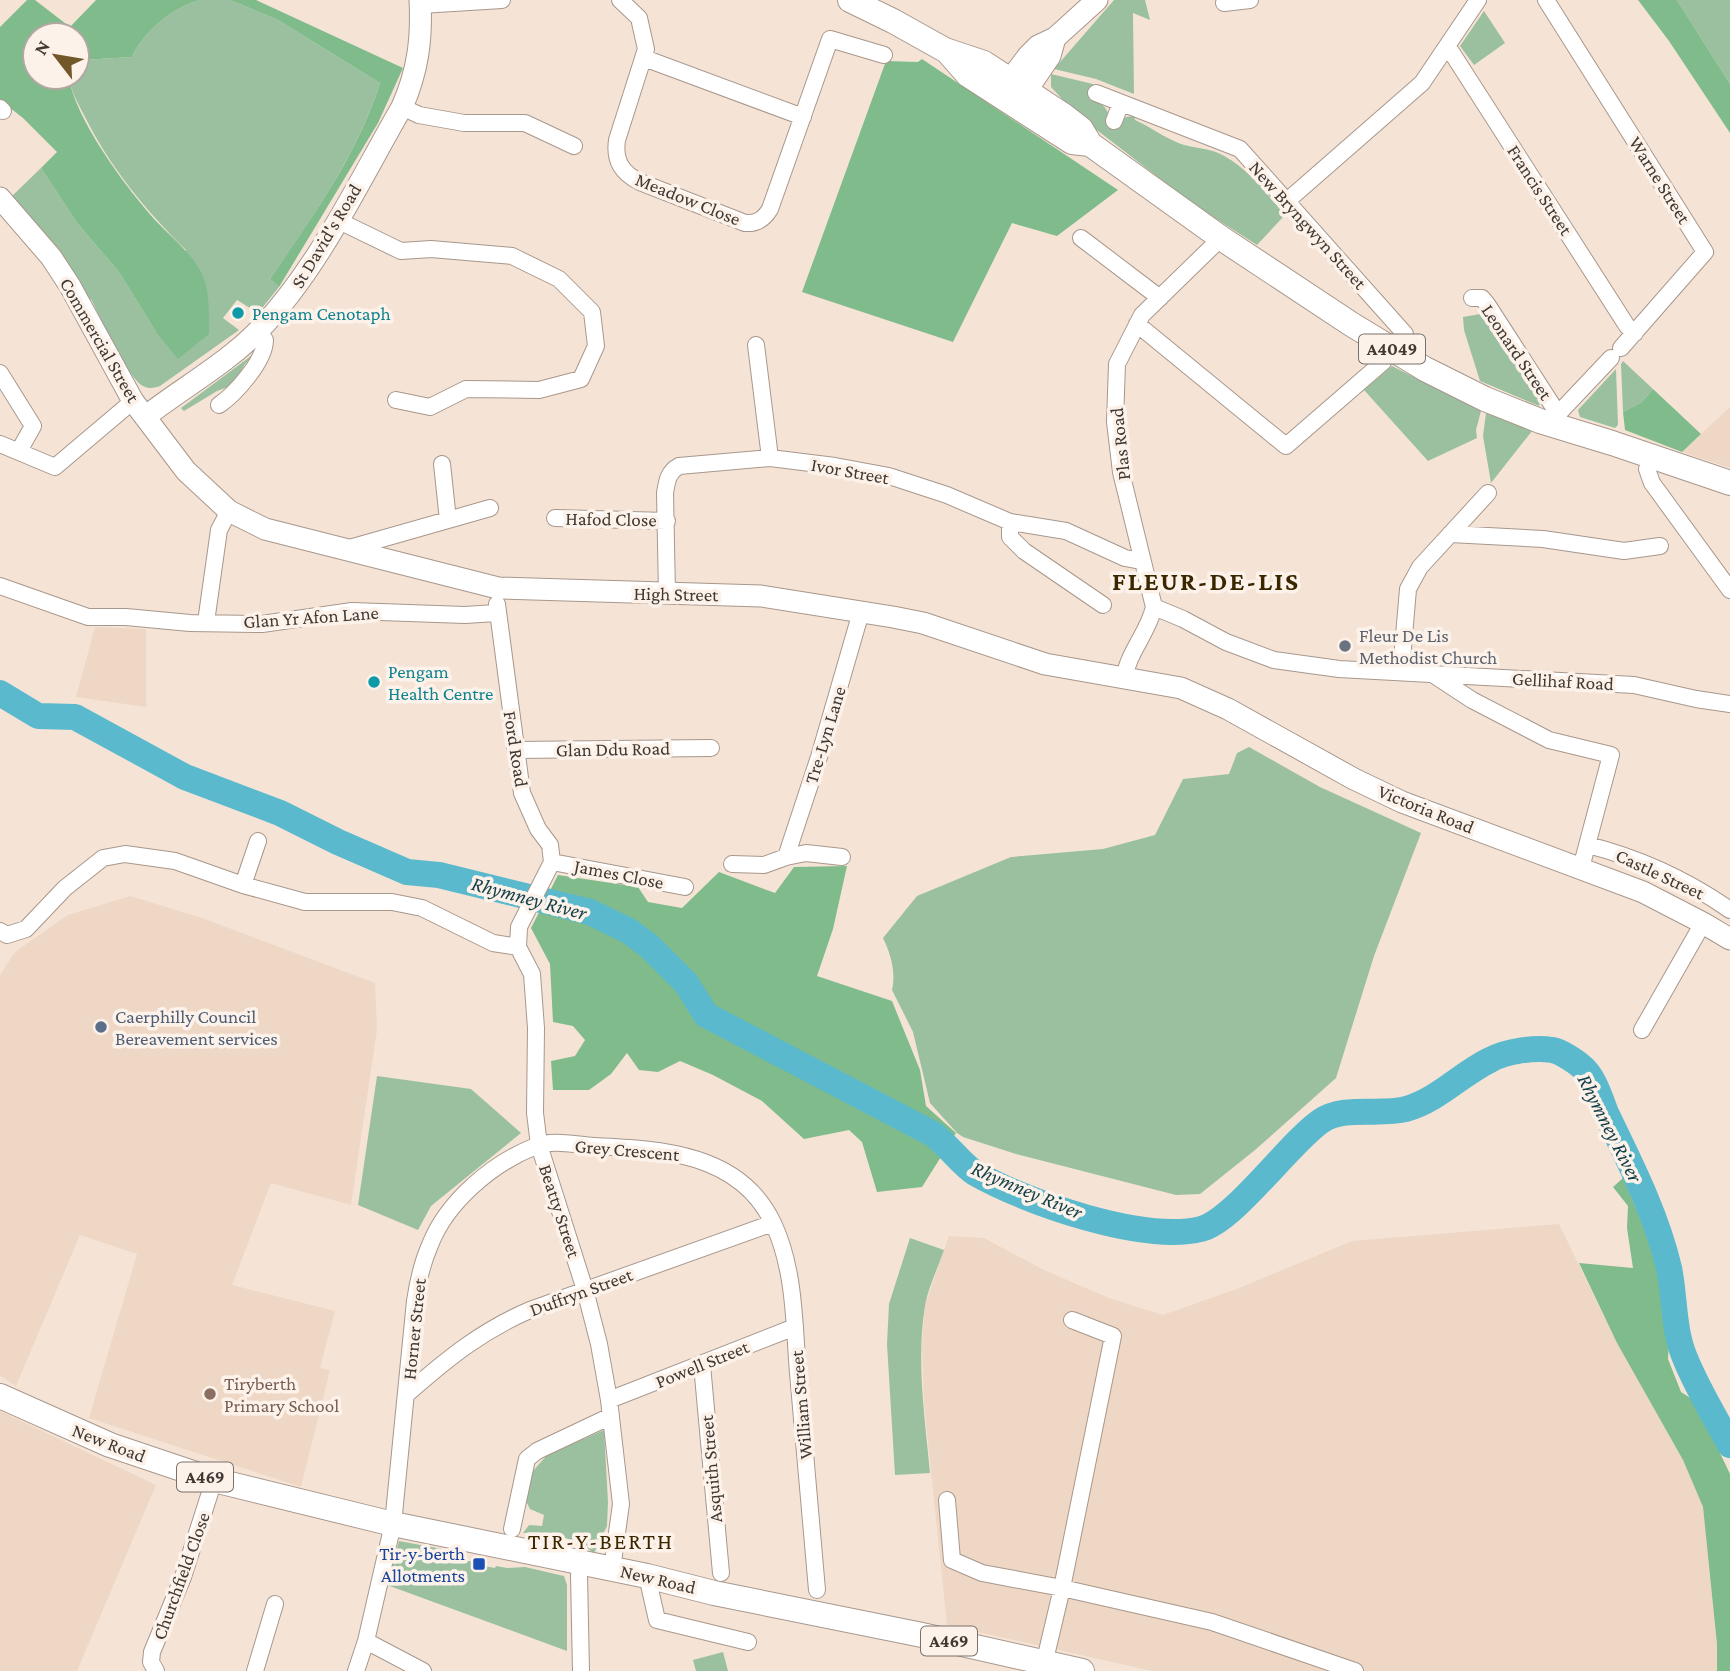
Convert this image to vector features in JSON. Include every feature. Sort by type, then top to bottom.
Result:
[{"type":"main road","name":"A4049","points":[[850,0],[893,20],[945,50],[968,75],[1013,92],[1072,142],[1090,144],[1221,238],[1351,324],[1425,369],[1485,399],[1556,420],[1651,457],[1730,483]]},
{"type":"main road","points":[[1013,92],[1038,46],[1055,38],[1097,0]]},
{"type":"main road","name":"St David's Road","points":[[139,409],[236,351],[258,331],[304,276],[402,107],[416,71],[420,46],[421,3]]},
{"type":"main road","name":"Commercial Street","points":[[0,198],[51,257],[139,409],[186,471],[229,511]]},
{"type":"main road","name":"High Street","points":[[229,511],[265,529],[498,588],[761,596],[923,623],[1045,664],[1124,679]]},
{"type":"main road","name":"Victoria Road","points":[[1124,679],[1181,688],[1228,709],[1354,779],[1402,802],[1643,892],[1730,939]]},
{"type":"main road","name":"New Road","points":[[0,1396],[110,1446],[214,1480],[393,1524],[582,1562],[714,1593],[1082,1671]]},
{"type":"street","points":[[421,3],[502,0]]},
{"type":"street","name":"Meadow Close","points":[[620,0],[633,10],[642,25],[646,49],[617,140],[620,166],[625,173],[640,182],[745,223],[762,220],[770,209],[830,39],[884,55]]},
{"type":"street","points":[[1224,3],[1250,0]]},
{"type":"street","points":[[1287,201],[1422,83],[1478,0]]},
{"type":"street","name":"Warne Street","points":[[1546,0],[1705,252],[1556,420]]},
{"type":"street","name":"Francis Street","points":[[1446,48],[1452,52],[1627,326],[1635,333]]},
{"type":"street","points":[[644,58],[803,117]]},
{"type":"street","name":"New Bryngwyn Street","points":[[1096,93],[1240,149],[1405,334]]},
{"type":"street","points":[[1114,121],[1121,103]]},
{"type":"street","points":[[402,107],[419,116],[464,123],[525,123],[574,146]]},
{"type":"street","points":[[337,220],[401,251],[431,249],[512,256],[559,279],[592,312],[596,346],[581,379],[539,390],[466,389],[430,407],[396,400]]},
{"type":"street","points":[[1082,238],[1160,298]]},
{"type":"street","name":"Plas Road","points":[[1154,607],[1121,472],[1115,412],[1117,364],[1142,315],[1221,238]]},
{"type":"street","name":"Leonard Street","points":[[1472,298],[1482,298],[1488,304],[1556,420]]},
{"type":"street","points":[[1137,324],[1286,446],[1383,362]]},
{"type":"street","points":[[219,405],[234,394],[263,353],[265,340],[258,331]]},
{"type":"street","points":[[756,345],[769,458]]},
{"type":"street","points":[[0,373],[33,426],[19,452]]},
{"type":"street","points":[[0,444],[55,467],[139,409]]},
{"type":"street","points":[[1651,457],[1648,476],[1730,590]]},
{"type":"street","name":"Ivor Street","points":[[667,594],[665,493],[672,470],[679,466],[769,458],[889,476],[947,495],[1010,522],[1066,531],[1125,558],[1141,561]]},
{"type":"street","points":[[442,464],[448,520]]},
{"type":"street","points":[[1401,671],[1406,594],[1420,566],[1488,493]]},
{"type":"street","points":[[344,550],[490,508]]},
{"type":"street","points":[[206,622],[219,530],[229,511]]},
{"type":"street","name":"Hafod Close","points":[[555,518],[667,521]]},
{"type":"street","points":[[1010,522],[1010,537],[1024,551],[1103,605]]},
{"type":"street","points":[[1450,534],[1543,539],[1624,551],[1660,546]]},
{"type":"street","name":"Glan Yr Afon Lane","points":[[0,586],[88,617],[126,617],[190,623],[262,624],[352,611],[465,615],[496,612]]},
{"type":"street","name":"Ford Road","points":[[498,588],[496,612],[522,793],[538,829],[550,845],[550,867]]},
{"type":"street","points":[[1124,679],[1126,665],[1151,622],[1154,607]]},
{"type":"street","name":"Gellihaf Road","points":[[1154,607],[1226,642],[1274,660],[1339,669],[1634,685],[1730,704]]},
{"type":"street","name":"Tre-Lyn Lane","points":[[786,857],[819,757],[861,612]]},
{"type":"street","points":[[1432,674],[1472,699],[1549,740],[1611,755],[1581,868]]},
{"type":"street","name":"Glan Ddu Road","points":[[515,750],[711,748]]},
{"type":"street","points":[[243,885],[258,841]]},
{"type":"street","name":"Castle Street","points":[[1588,845],[1625,855],[1693,886],[1730,910]]},
{"type":"street","points":[[732,864],[764,865],[806,853],[842,857]]},
{"type":"street","points":[[0,931],[7,935],[26,929],[65,888],[103,858],[125,854],[176,861],[243,885],[305,902],[392,902],[422,908],[493,943],[518,947]]},
{"type":"street","name":"James Close","points":[[550,867],[685,887]]},
{"type":"street","name":"Beatty Street","points":[[550,867],[519,927],[518,947],[532,974],[536,1028],[535,1112],[539,1145],[585,1290],[598,1341],[610,1408],[621,1504],[612,1569]]},
{"type":"street","points":[[1642,1030],[1703,923]]},
{"type":"street","name":"Grey Crescent","points":[[539,1145],[620,1147],[685,1154],[722,1170],[742,1183],[759,1198],[774,1223]]},
{"type":"street","name":"Horner Street","points":[[356,1671],[366,1641],[393,1524],[415,1301],[420,1272],[430,1242],[446,1216],[478,1182],[517,1155],[539,1145]]},
{"type":"street","name":"Duffryn Street","points":[[407,1394],[452,1354],[484,1333],[530,1310],[774,1223]]},
{"type":"street","name":"William Street","points":[[774,1223],[789,1273],[817,1590]]},
{"type":"street","points":[[1044,1664],[1113,1336],[1072,1320]]},
{"type":"street","name":"Powell Street","points":[[512,1529],[527,1459],[537,1451],[610,1408],[702,1365],[795,1327]]},
{"type":"street","name":"Asquith Street","points":[[702,1365],[721,1573]]},
{"type":"street","name":"Churchfield Close","points":[[156,1671],[151,1662],[152,1652],[187,1566],[214,1480]]},
{"type":"street","points":[[947,1500],[952,1560],[982,1573],[1212,1622],[1355,1671]]},
{"type":"street","points":[[581,1671],[579,1575],[582,1562]]},
{"type":"street","points":[[647,1576],[657,1620],[747,1642]]},
{"type":"street","points":[[255,1671],[275,1604]]},
{"type":"street","points":[[366,1641],[423,1671]]},
{"type":"shaded area","points":[[1730,407],[1730,468],[1682,452],[1701,434]]},
{"type":"shaded area","points":[[95,627],[146,629],[146,707],[76,697]]},
{"type":"shaded area","points":[[130,896],[202,918],[375,983],[377,1030],[351,1205],[271,1183],[232,1285],[335,1311],[320,1368],[330,1370],[301,1487],[89,1418],[137,1254],[80,1235],[16,1386],[0,1376],[0,975],[15,952],[68,915]]},
{"type":"shaded area","points":[[1559,1224],[1617,1343],[1683,1460],[1703,1507],[1717,1644],[1717,1671],[1152,1671],[947,1625],[924,1404],[922,1345],[925,1305],[949,1236],[984,1238],[1044,1270],[1109,1298],[1163,1315],[1239,1288],[1352,1241]]},
{"type":"shaded area","points":[[0,1411],[156,1485],[77,1671],[0,1671]]},
{"type":"green space","points":[[27,0],[35,0],[62,21],[21,21],[21,91],[72,91],[81,113],[104,154],[158,223],[199,268],[208,297],[209,334],[178,359],[156,332],[119,272],[77,223],[41,168],[57,152],[23,118],[0,100],[0,27]]},
{"type":"green space","points":[[96,0],[202,0],[182,7],[161,21],[132,57],[91,60],[91,21],[76,21]]},
{"type":"green space","points":[[202,0],[230,0],[278,20],[380,83],[346,160],[318,208],[270,279],[279,287],[258,313],[237,300],[223,318],[239,330],[160,386],[147,388],[130,372],[91,299],[87,300],[11,197],[41,168],[77,223],[119,272],[156,332],[186,250],[143,204],[117,171],[72,91],[91,91],[91,60],[132,57],[152,29],[171,13]]},
{"type":"green space","points":[[230,0],[256,0],[403,68],[378,123],[279,287],[270,279],[346,161],[380,83],[278,20]]},
{"type":"green space","points":[[1114,0],[1145,0],[1150,20],[1133,13],[1134,94],[1096,79],[1054,69]]},
{"type":"green space","points":[[1638,0],[1677,0],[1730,84],[1730,133],[1669,41]]},
{"type":"green space","points":[[1677,0],[1730,0],[1730,84]]},
{"type":"green space","points":[[1484,11],[1505,43],[1474,65],[1460,46]]},
{"type":"green space","points":[[922,59],[1118,190],[1057,236],[1012,223],[953,342],[802,292],[886,61],[918,62]]},
{"type":"green space","points":[[1051,74],[1093,84],[1089,99],[1104,107],[1109,117],[1121,121],[1134,116],[1135,120],[1179,143],[1211,150],[1226,157],[1254,179],[1285,215],[1257,245],[1193,204],[1076,114],[1051,87]]},
{"type":"green space","points":[[1486,313],[1540,401],[1539,406],[1480,381],[1464,330],[1463,317]]},
{"type":"green space","points":[[259,350],[245,364],[233,385],[217,391],[184,411],[181,408]]},
{"type":"green space","points":[[1623,361],[1653,389],[1642,402],[1623,412],[1621,364]]},
{"type":"green space","points":[[1392,366],[1481,411],[1476,430],[1477,438],[1428,461],[1364,390]]},
{"type":"green space","points":[[1616,369],[1618,425],[1615,428],[1580,417],[1578,410]]},
{"type":"green space","points":[[1653,389],[1701,434],[1682,452],[1625,430],[1623,412],[1642,402]]},
{"type":"green space","points":[[1486,413],[1532,431],[1491,483],[1483,436]]},
{"type":"green space","points":[[1249,747],[1320,787],[1421,833],[1374,956],[1336,1078],[1255,1150],[1200,1194],[1176,1195],[1016,1154],[957,1133],[930,1103],[913,1032],[892,990],[892,964],[883,938],[917,896],[1011,857],[1103,849],[1155,835],[1183,779],[1229,774],[1237,753]]},
{"type":"green space","points":[[847,866],[833,929],[817,976],[892,1001],[920,1070],[926,1106],[956,1133],[922,1187],[877,1192],[862,1142],[849,1130],[804,1139],[762,1101],[680,1061],[658,1072],[639,1070],[627,1053],[611,1074],[589,1090],[553,1090],[551,1061],[575,1056],[585,1040],[573,1026],[553,1022],[550,964],[531,928],[558,875],[638,887],[648,902],[682,908],[719,872],[775,893],[794,867]]},
{"type":"green space","points":[[377,1076],[471,1089],[521,1133],[431,1206],[418,1230],[358,1205]]},
{"type":"green space","points":[[1623,1178],[1646,1231],[1661,1285],[1662,1315],[1669,1341],[1668,1359],[1681,1392],[1695,1401],[1730,1474],[1730,1671],[1717,1671],[1717,1644],[1703,1507],[1683,1460],[1617,1343],[1579,1263],[1633,1268],[1627,1228],[1628,1206],[1613,1187]]},
{"type":"green space","points":[[910,1238],[944,1250],[928,1292],[922,1327],[922,1390],[930,1473],[895,1475],[887,1344],[889,1304]]},
{"type":"green space","points":[[604,1430],[607,1526],[594,1553],[561,1536],[523,1533],[529,1525],[542,1526],[544,1515],[530,1509],[525,1499],[533,1471],[547,1455]]},
{"type":"green space","points":[[399,1541],[442,1549],[454,1558],[474,1562],[473,1566],[525,1567],[564,1576],[567,1585],[567,1651],[387,1585]]},
{"type":"green space","points":[[723,1652],[728,1671],[696,1671],[693,1660]]},
{"type":"waterway","name":"Rhymney River","points":[[0,693],[38,716],[75,717],[185,777],[280,813],[407,872],[439,875],[590,912],[629,931],[649,946],[686,983],[706,1015],[933,1134],[975,1173],[997,1185],[1086,1218],[1149,1230],[1177,1232],[1201,1229],[1229,1212],[1293,1146],[1330,1116],[1351,1112],[1396,1111],[1418,1105],[1479,1066],[1504,1054],[1537,1049],[1560,1053],[1579,1065],[1592,1080],[1642,1189],[1669,1268],[1681,1347],[1695,1380],[1730,1445]]},
{"type":"place","name":"Pengam Cenotaph","points":[[238,313]]},
{"type":"place","name":"Fleur De Lis Methodist Church","points":[[1345,646]]},
{"type":"place","name":"Pengam Health Centre","points":[[374,682]]},
{"type":"place","name":"Caerphilly Council Bereavement services","points":[[101,1027]]},
{"type":"place","name":"Tiryberth Primary School","points":[[210,1394]]},
{"type":"place","name":"Tir-y-berth Allotments","points":[[479,1564]]},
{"type":"district","name":"FLEUR-DE-LIS","points":[[1206,581]]},
{"type":"district","name":"TIR-Y-BERTH","points":[[601,1541]]}]
